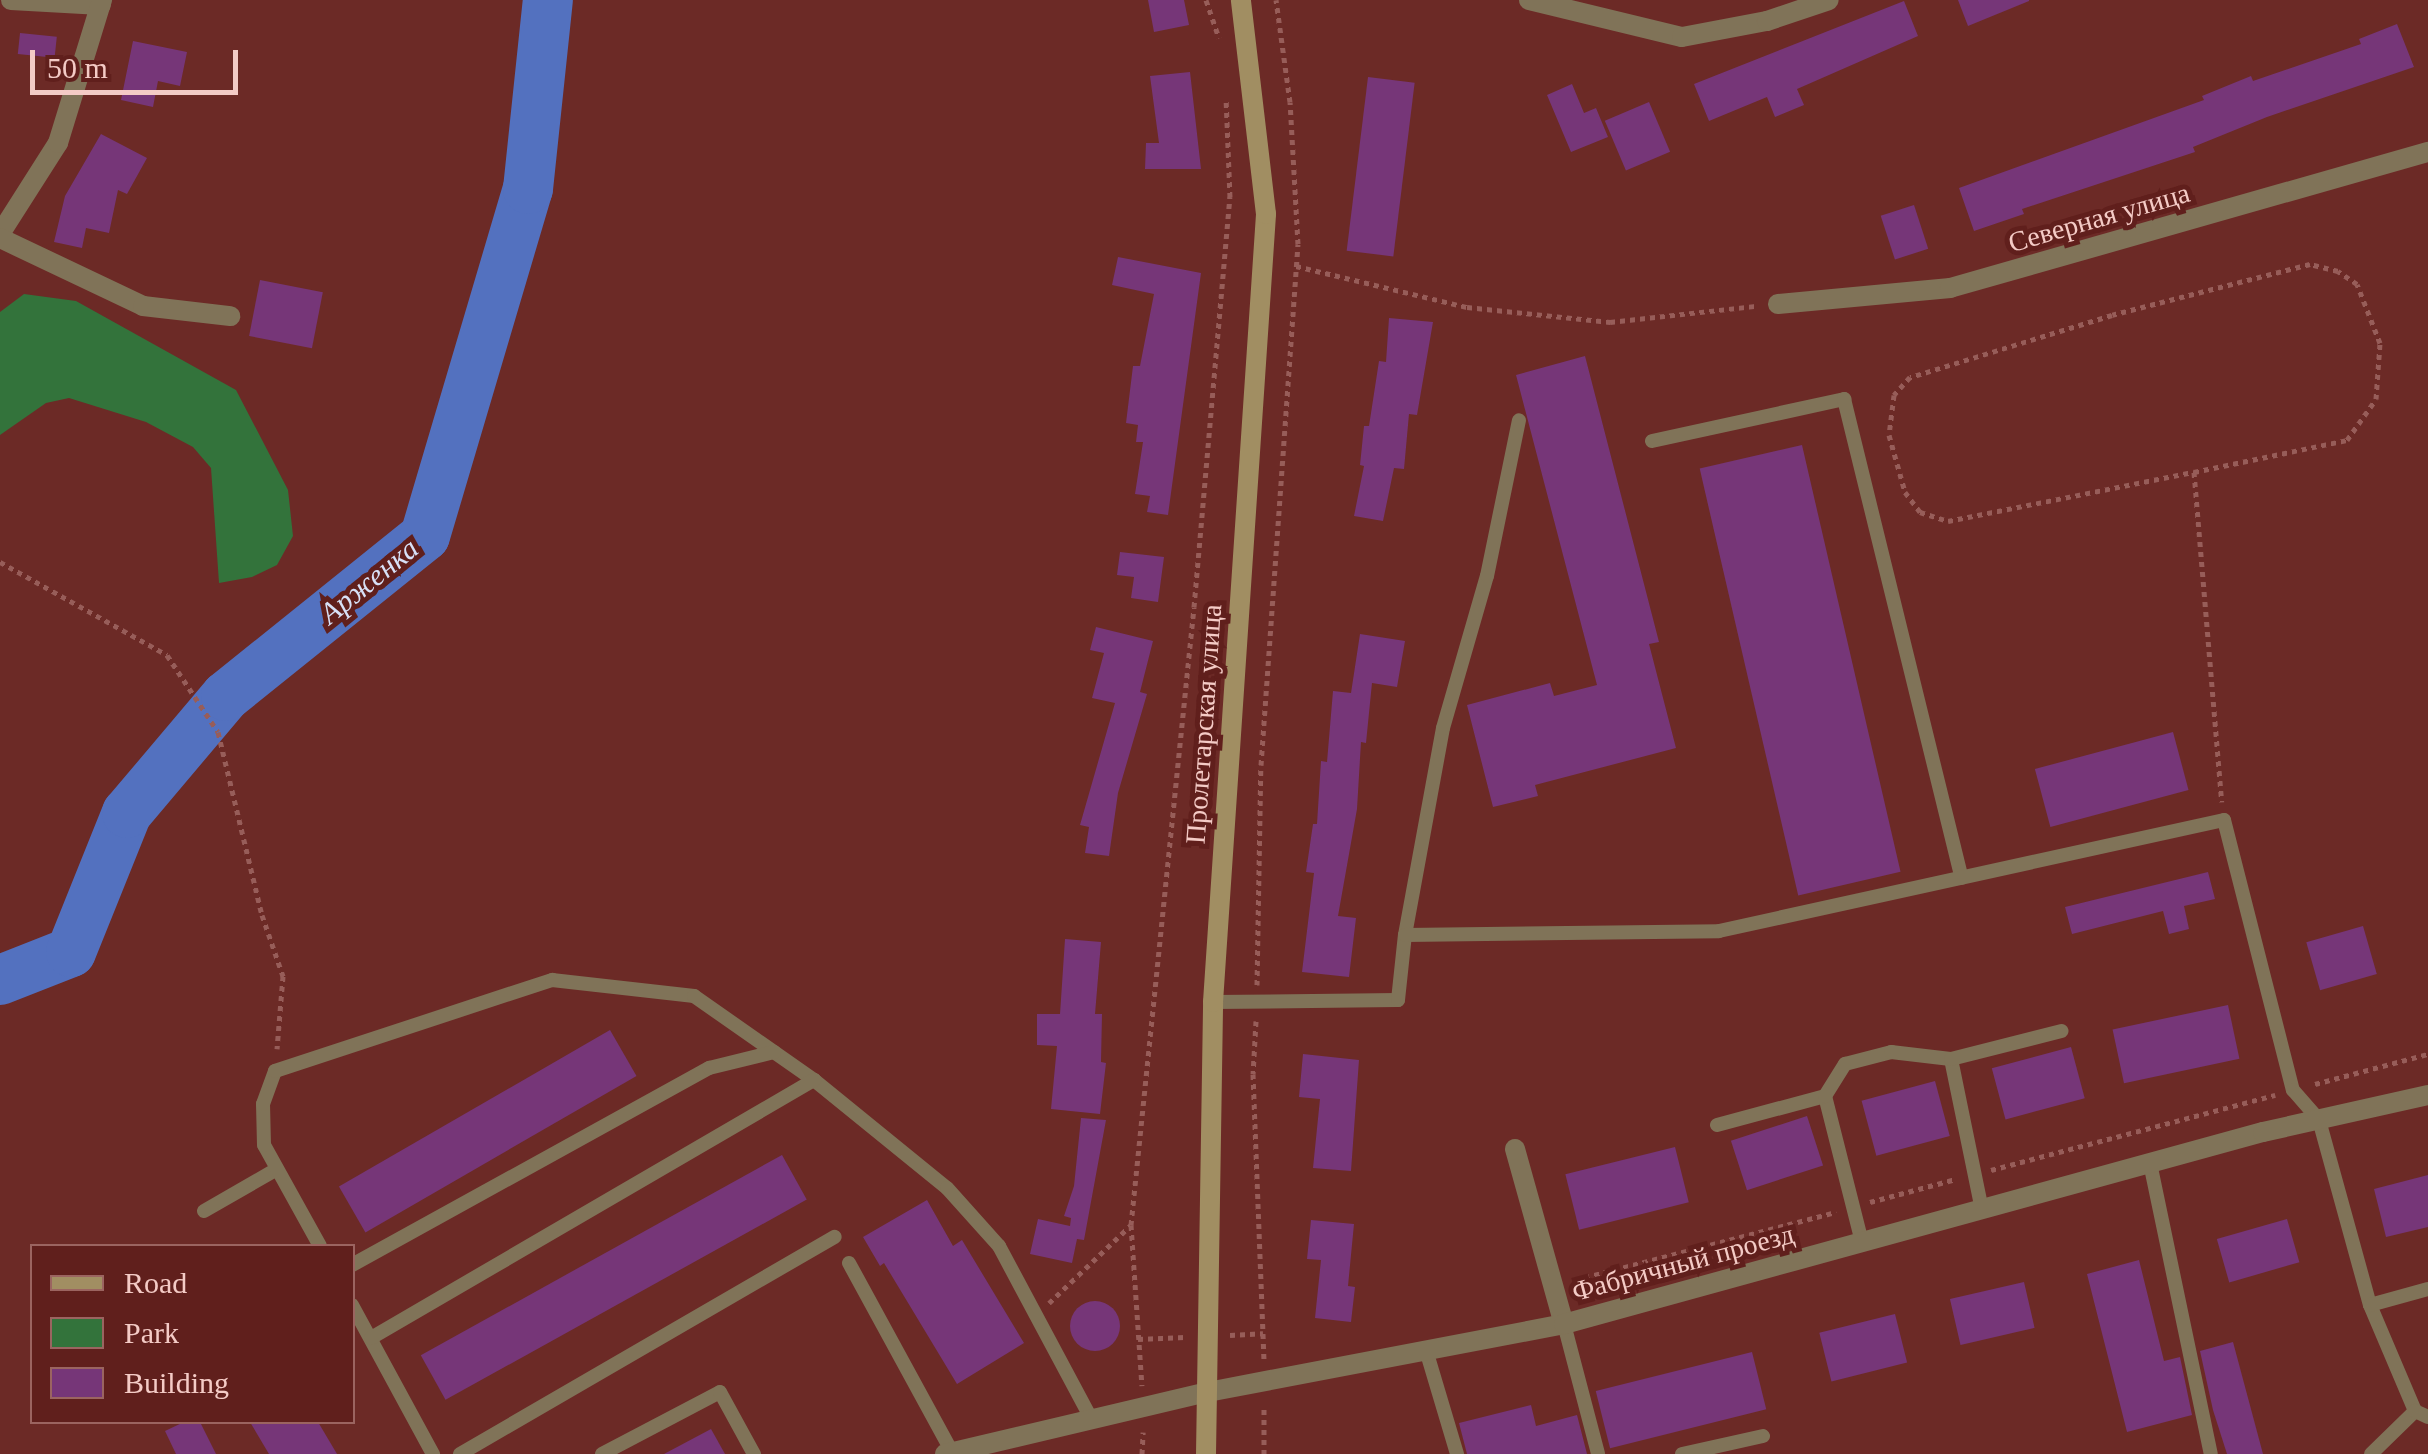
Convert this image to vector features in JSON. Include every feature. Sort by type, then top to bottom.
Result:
[{"type":"main road","name":"Пролетарская улица","points":[[1206,1454],[1213,1002],[1266,214],[1241,0]]},
{"type":"street","points":[[11,0],[102,2],[58,143],[0,236],[143,306],[230,316]]},
{"type":"street","points":[[1528,0],[1682,37],[1768,21],[1829,0]]},
{"type":"street","name":"Северная улица","points":[[1778,304],[1950,288],[2428,152]]},
{"type":"street","name":"Фабричный проезд","points":[[948,1453],[1208,1392],[1564,1324],[2150,1163],[2428,1095]]},
{"type":"street","points":[[1515,1149],[1564,1324]]},
{"type":"lane","points":[[1652,441],[1844,399],[1962,878]]},
{"type":"lane","points":[[1213,1002],[1398,1000],[1405,935],[1443,728],[1487,576],[1519,420]]},
{"type":"lane","points":[[1405,935],[1719,931],[2224,820],[2293,1090],[2319,1120],[2370,1305],[2422,1414],[2370,1454]]},
{"type":"lane","points":[[319,1244],[264,1145],[263,1104],[275,1072],[552,980],[694,996],[814,1080],[947,1188],[999,1246],[1092,1420]]},
{"type":"lane","points":[[1717,1125],[1825,1096],[1845,1064],[1891,1052],[1952,1059],[2062,1031]]},
{"type":"lane","points":[[355,1263],[709,1068],[774,1052]]},
{"type":"lane","points":[[1952,1059],[1982,1210]]},
{"type":"lane","points":[[371,1338],[814,1080]]},
{"type":"lane","points":[[1825,1096],[1862,1242]]},
{"type":"lane","points":[[2150,1163],[2211,1454]]},
{"type":"lane","points":[[204,1211],[277,1168]]},
{"type":"lane","points":[[460,1454],[835,1237]]},
{"type":"lane","points":[[848,1262],[948,1453]]},
{"type":"lane","points":[[2370,1305],[2428,1289]]},
{"type":"lane","points":[[355,1310],[432,1454]]},
{"type":"lane","points":[[1564,1324],[1598,1454]]},
{"type":"lane","points":[[1426,1350],[1457,1454]]},
{"type":"lane","points":[[602,1454],[720,1392],[754,1454]]},
{"type":"lane","points":[[1682,1454],[1763,1436]]},
{"type":"path","points":[[1206,0],[1222,56]]},
{"type":"path","points":[[1264,1454],[1265,1381],[1253,1074],[1261,765],[1296,266],[1290,102],[1276,0]]},
{"type":"path","points":[[1144,1407],[1131,1224],[1194,607],[1230,198],[1226,91]]},
{"type":"path","points":[[2310,264],[2338,271],[2357,284],[2380,343],[2376,399],[2347,440],[2194,472],[1948,521],[1920,512],[1905,492],[1890,434],[1894,395],[1910,377],[2112,315],[2310,264]]},
{"type":"path","points":[[1296,266],[1467,307],[1610,322],[1778,304]]},
{"type":"path","points":[[2194,472],[2224,820]]},
{"type":"path","points":[[0,562],[167,655],[218,732],[262,915],[283,976],[275,1072]]},
{"type":"path","points":[[1036,1316],[1131,1224]]},
{"type":"green space","points":[[24,294],[76,301],[236,390],[288,490],[293,536],[277,565],[252,577],[219,583],[211,468],[193,447],[146,422],[69,398],[46,403],[0,435],[0,312]]},
{"type":"building","points":[[1148,0],[1184,0],[1189,25],[1154,32]]},
{"type":"building","points":[[1958,0],[2029,0],[2029,1],[1968,26]]},
{"type":"building","points":[[1904,1],[1918,36],[1797,89],[1804,105],[1775,117],[1767,97],[1709,121],[1694,84]]},
{"type":"building","points":[[2397,24],[2414,67],[2267,117],[2193,147],[2195,152],[2022,209],[2024,214],[1974,231],[1959,188],[2204,100],[2202,96],[2251,76],[2253,81],[2361,44],[2359,39]]},
{"type":"building","points":[[20,33],[57,37],[55,58],[18,54]]},
{"type":"building","points":[[133,41],[187,52],[180,86],[158,81],[153,107],[121,100]]},
{"type":"building","points":[[1190,72],[1201,169],[1145,169],[1146,143],[1159,143],[1150,76]]},
{"type":"building","points":[[1368,77],[1415,83],[1393,256],[1347,251]]},
{"type":"building","points":[[1572,84],[1584,113],[1596,108],[1608,137],[1571,152],[1547,95]]},
{"type":"building","points":[[1649,102],[1670,152],[1626,170],[1605,121]]},
{"type":"building","points":[[101,134],[147,158],[127,194],[118,190],[109,233],[86,228],[82,248],[54,242],[65,196]]},
{"type":"building","points":[[1914,205],[1928,249],[1895,260],[1881,216]]},
{"type":"building","points":[[1118,257],[1201,273],[1168,515],[1147,512],[1150,496],[1135,494],[1143,442],[1136,442],[1138,425],[1126,423],[1133,366],[1140,366],[1154,294],[1112,285]]},
{"type":"building","points":[[260,280],[323,292],[312,348],[249,336]]},
{"type":"building","points":[[1389,318],[1433,322],[1417,415],[1409,414],[1404,469],[1394,468],[1383,521],[1354,516],[1364,466],[1360,465],[1364,426],[1369,426],[1379,361],[1386,362]]},
{"type":"building","points":[[1585,356],[1659,642],[1649,644],[1676,748],[1535,785],[1538,796],[1493,807],[1467,705],[1550,683],[1554,696],[1597,685],[1516,375]]},
{"type":"building","points":[[1802,445],[1901,872],[1798,895],[1700,469]]},
{"type":"building","points":[[1120,552],[1164,557],[1158,602],[1131,598],[1134,577],[1117,575]]},
{"type":"building","points":[[1096,627],[1153,641],[1140,692],[1147,694],[1118,793],[1109,856],[1085,853],[1089,827],[1080,825],[1115,703],[1092,698],[1104,653],[1090,650]]},
{"type":"building","points":[[1360,634],[1405,641],[1397,687],[1372,683],[1366,743],[1361,742],[1357,809],[1338,916],[1356,918],[1349,977],[1302,972],[1314,873],[1306,872],[1313,824],[1317,824],[1321,761],[1327,762],[1333,691],[1351,693]]},
{"type":"building","points":[[2173,732],[2189,790],[2050,827],[2035,769]]},
{"type":"building","points":[[2208,872],[2215,899],[2184,906],[2189,929],[2169,934],[2163,911],[2072,934],[2065,907]]},
{"type":"building","points":[[2363,926],[2377,974],[2320,990],[2306,942]]},
{"type":"building","points":[[1065,939],[1101,942],[1095,1014],[1102,1014],[1101,1062],[1106,1063],[1100,1114],[1051,1109],[1057,1046],[1037,1045],[1037,1014],[1060,1014]]},
{"type":"building","points":[[2228,1005],[2239,1059],[2124,1083],[2113,1030]]},
{"type":"building","points":[[610,1030],[636,1076],[365,1232],[339,1186]]},
{"type":"building","points":[[2071,1047],[2085,1098],[2006,1119],[1992,1068]]},
{"type":"building","points":[[1303,1054],[1359,1060],[1351,1171],[1313,1168],[1320,1099],[1299,1097]]},
{"type":"building","points":[[1935,1081],[1950,1136],[1876,1156],[1862,1101]]},
{"type":"building","points":[[1807,1116],[1823,1165],[1747,1190],[1731,1141]]},
{"type":"building","points":[[1081,1118],[1106,1120],[1084,1240],[1077,1239],[1072,1263],[1030,1254],[1038,1219],[1070,1226],[1071,1218],[1064,1216],[1074,1186]]},
{"type":"building","points":[[1675,1147],[1689,1202],[1579,1230],[1565,1174]]},
{"type":"building","points":[[782,1155],[807,1200],[446,1400],[421,1355]]},
{"type":"building","points":[[2428,1175],[2428,1227],[2386,1237],[2374,1189]]},
{"type":"building","points":[[927,1200],[953,1246],[962,1240],[1024,1343],[957,1384],[884,1263],[880,1266],[863,1237]]},
{"type":"building","points":[[2287,1219],[2299,1262],[2229,1282],[2217,1239]]},
{"type":"building","points":[[1311,1220],[1354,1224],[1348,1286],[1355,1287],[1351,1322],[1315,1318],[1321,1260],[1307,1259]]},
{"type":"building","points":[[2139,1260],[2164,1361],[2180,1357],[2192,1415],[2127,1432],[2087,1274]]},
{"type":"building","points":[[2024,1282],[2035,1328],[1961,1345],[1950,1299]]},
{"type":"building","points":[[1095,1301],[1113,1308],[1120,1326],[1113,1344],[1095,1351],[1077,1344],[1070,1326],[1077,1308]]},
{"type":"building","points":[[1895,1314],[1907,1363],[1831,1381],[1819,1333]]},
{"type":"building","points":[[2233,1342],[2263,1454],[2227,1454],[2213,1410],[2200,1351]]},
{"type":"building","points":[[1752,1352],[1766,1409],[1610,1448],[1596,1391]]},
{"type":"building","points":[[1531,1405],[1536,1426],[1577,1415],[1587,1454],[1467,1454],[1459,1423]]},
{"type":"building","points":[[180,1424],[201,1424],[216,1454],[176,1454],[165,1431]]},
{"type":"building","points":[[251,1424],[319,1424],[337,1454],[269,1454]]},
{"type":"building","points":[[711,1429],[725,1454],[664,1454]]},
{"type":"waterway","name":"Арженка","points":[[0,980],[71,952],[127,813],[226,696],[425,536],[528,189],[548,0]]}]
